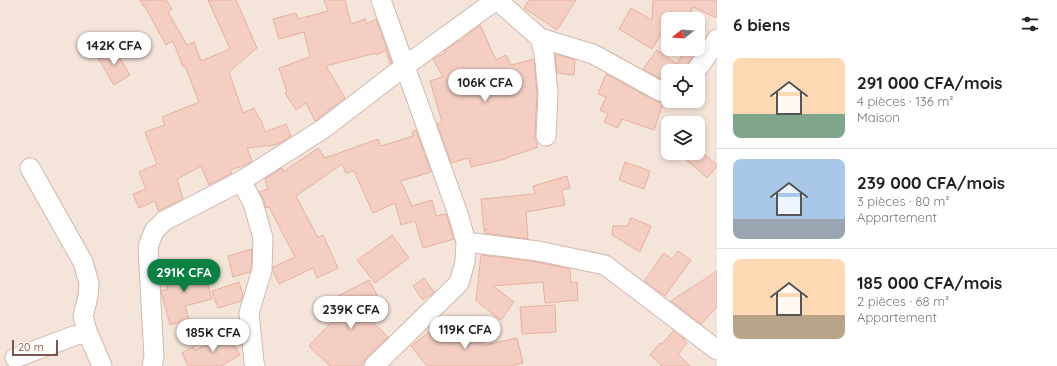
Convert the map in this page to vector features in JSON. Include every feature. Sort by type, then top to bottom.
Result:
[{"type":"street","points":[[374,366],[459,283],[465,262],[466,242],[458,214],[381,0]]},
{"type":"street","points":[[152,366],[154,357],[148,247],[154,231],[164,222],[241,180],[323,129],[405,66],[496,0],[540,38],[593,54],[661,91]]},
{"type":"street","points":[[540,38],[544,53],[548,93],[546,136]]},
{"type":"street","points":[[701,64],[717,39]]},
{"type":"street","points":[[30,168],[83,262],[89,283],[88,297],[83,316],[87,331],[102,366]]},
{"type":"street","points":[[241,180],[253,203],[263,238],[262,270],[249,313],[254,362],[256,366]]},
{"type":"street","points":[[466,242],[538,251],[605,265],[717,350]]},
{"type":"street","points":[[15,358],[87,331]]},
{"type":"shaded area","points":[[0,0],[717,0],[717,366],[0,366]]},
{"type":"building","points":[[140,0],[166,0],[172,9],[168,12],[187,45],[194,42],[201,61],[230,49],[208,0],[236,0],[257,48],[229,72],[243,113],[254,108],[261,120],[265,132],[286,124],[291,136],[275,145],[247,148],[252,161],[246,165],[230,170],[232,173],[209,185],[201,166],[177,179],[183,199],[158,211],[155,201],[139,208],[133,194],[146,189],[139,172],[157,164],[145,132],[165,125],[162,117],[199,102],[185,66],[183,67],[173,41],[166,45]]},
{"type":"building","points":[[324,0],[345,0],[351,24],[365,19],[367,24],[376,19],[392,62],[390,64],[386,50],[376,55],[376,53],[326,66],[345,98],[315,121],[306,103],[296,110],[285,93],[287,92],[279,68],[310,57],[304,32],[279,39],[273,19],[296,13],[298,19],[328,11]]},
{"type":"building","points":[[529,0],[576,0],[557,30],[524,8]]},
{"type":"building","points":[[653,0],[717,0],[717,18],[693,7],[690,12],[661,12],[661,34],[652,49],[619,29],[631,8],[652,20]]},
{"type":"building","points":[[480,25],[496,60],[506,55],[511,65],[534,59],[537,93],[534,137],[538,147],[506,159],[471,167],[469,158],[451,163],[437,124],[442,122],[430,81],[443,77],[433,59],[445,53],[444,51],[462,40]]},
{"type":"building","points":[[114,48],[130,75],[114,85],[98,58]]},
{"type":"building","points":[[657,50],[661,53],[661,56],[666,56],[677,64],[661,64],[661,79],[643,69]]},
{"type":"building","points":[[555,54],[575,60],[574,75],[557,73]]},
{"type":"building","points":[[681,56],[692,57],[688,64],[677,64]]},
{"type":"building","points":[[606,74],[655,101],[661,102],[661,108],[654,130],[622,119],[618,128],[604,122],[608,114],[600,110],[606,97],[598,94]]},
{"type":"building","points":[[416,130],[431,172],[401,181],[412,206],[432,200],[436,216],[446,214],[454,239],[423,248],[415,221],[401,225],[395,203],[373,213],[354,171],[346,173],[342,164],[296,196],[318,238],[323,235],[338,268],[317,278],[313,268],[279,284],[273,271],[273,267],[295,257],[269,207],[266,208],[264,200],[259,192],[268,189],[265,179],[282,168],[283,172],[318,148],[325,158],[378,139],[381,146],[413,136],[412,132]]},
{"type":"building","points":[[705,155],[717,165],[707,178],[687,160],[705,160]]},
{"type":"building","points":[[625,162],[650,171],[644,189],[619,180]]},
{"type":"building","points":[[567,176],[570,188],[562,190],[565,205],[526,212],[528,239],[485,233],[484,231],[487,229],[484,230],[481,199],[535,194],[533,186]]},
{"type":"building","points":[[631,218],[651,226],[640,252],[612,235],[613,226],[627,226]]},
{"type":"building","points":[[392,235],[409,258],[375,283],[357,260]]},
{"type":"building","points":[[252,249],[250,272],[233,277],[228,256]]},
{"type":"building","points":[[678,251],[691,260],[665,296],[644,281],[664,253],[672,259]]},
{"type":"building","points":[[481,255],[536,262],[570,269],[571,283],[577,282],[578,300],[545,303],[543,282],[493,286],[514,302],[501,320],[476,301]]},
{"type":"building","points":[[200,266],[204,279],[206,278],[212,299],[185,306],[189,319],[170,325],[161,291],[168,289],[164,278]]},
{"type":"building","points":[[717,271],[717,307],[701,324],[671,301]]},
{"type":"building","points":[[424,278],[434,292],[423,300],[413,286]]},
{"type":"building","points":[[369,280],[380,301],[362,311],[388,337],[366,358],[361,366],[330,366],[309,346],[339,314],[337,311],[339,308],[336,297]]},
{"type":"building","points":[[239,282],[243,295],[241,301],[218,308],[212,291]]},
{"type":"building","points":[[555,305],[556,332],[522,334],[520,307]]},
{"type":"building","points":[[449,321],[465,347],[493,329],[494,330],[481,346],[517,338],[523,363],[510,366],[427,366],[411,346],[428,333]]},
{"type":"building","points":[[673,331],[687,343],[678,354],[690,366],[662,366],[650,355]]},
{"type":"building","points":[[227,333],[240,355],[221,366],[188,366],[182,353],[193,347],[195,351]]}]
